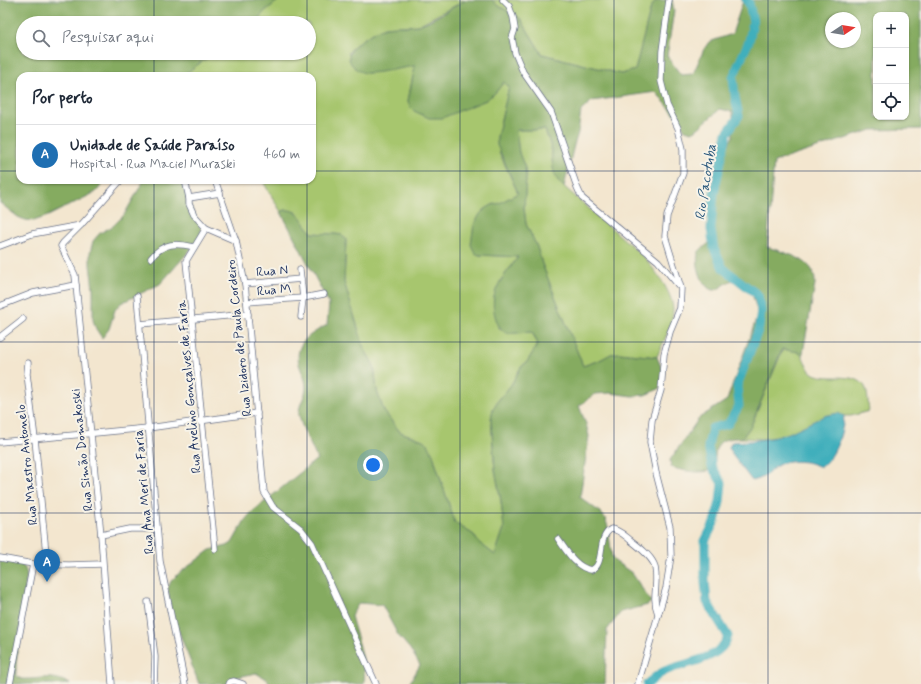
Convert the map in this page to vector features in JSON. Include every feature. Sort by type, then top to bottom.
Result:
[{"type":"street","points":[[503,0],[509,6],[513,17],[515,29],[512,38],[515,53],[522,72],[551,112],[582,198],[594,210],[658,261],[681,288]]},
{"type":"street","points":[[638,684],[666,588],[671,556],[670,527],[656,473],[650,442],[652,420],[661,390],[664,354],[670,332],[680,308],[681,288],[665,236],[667,216],[683,173],[683,149],[678,128],[667,105],[661,81],[662,51],[669,0]]},
{"type":"street","points":[[0,246],[32,234],[81,225],[117,184]]},
{"type":"street","points":[[186,184],[191,210],[206,228],[236,240]]},
{"type":"street","name":"Rua Izidoro de Paula Cordeiro","points":[[217,184],[236,240],[245,284],[264,492],[268,501],[273,507],[301,529],[312,543],[376,684]]},
{"type":"street","points":[[189,198],[220,193]]},
{"type":"street","name":"Rua Simão Domakoski","points":[[81,225],[61,246],[73,269],[76,285],[101,535],[112,684]]},
{"type":"street","name":"Rua Avelino Gonçalves de Faria","points":[[206,228],[186,261],[193,318],[215,549]]},
{"type":"street","points":[[151,258],[157,250],[171,244],[182,244],[194,247]]},
{"type":"street","points":[[300,270],[303,298],[301,318]]},
{"type":"street","name":"Rua N","points":[[245,284],[301,279]]},
{"type":"street","points":[[0,306],[33,293],[76,285]]},
{"type":"street","name":"Rua M","points":[[247,302],[303,298],[324,294]]},
{"type":"street","name":"Rua Ana Meri de Faria","points":[[137,296],[160,561],[185,684]]},
{"type":"street","points":[[140,324],[248,314]]},
{"type":"street","points":[[0,337],[23,319]]},
{"type":"street","name":"Rua Maestro Antonelo","points":[[28,363],[27,374],[47,564]]},
{"type":"street","points":[[0,442],[148,428],[257,413]]},
{"type":"street","points":[[101,535],[130,529],[158,529]]},
{"type":"street","points":[[558,539],[574,560],[585,568],[591,570],[596,568],[599,563],[605,535],[611,529],[619,531],[649,556],[654,564],[656,576],[655,606],[658,615]]},
{"type":"street","points":[[0,558],[33,564],[102,564]]},
{"type":"street","points":[[10,684],[33,564]]},
{"type":"street","points":[[148,602],[155,657],[154,684]]},
{"type":"street","points":[[228,684],[234,681],[243,684]]},
{"type":"green space","points":[[0,0],[279,0],[260,16],[16,16],[16,60],[204,60],[188,72],[16,72],[16,184],[103,184],[96,192],[48,216],[34,221],[25,220],[18,217],[0,203]]},
{"type":"green space","points":[[279,0],[466,0],[418,25],[384,27],[357,43],[348,53],[366,73],[415,66],[408,101],[468,107],[486,100],[495,93],[504,82],[509,87],[497,137],[500,154],[518,193],[500,203],[492,205],[479,255],[518,257],[500,281],[499,328],[506,333],[532,332],[538,344],[527,362],[521,367],[511,385],[493,409],[491,419],[494,461],[504,528],[495,555],[478,542],[474,535],[455,523],[433,454],[423,440],[400,432],[384,412],[377,391],[374,366],[364,348],[344,282],[346,240],[342,235],[312,233],[296,212],[285,210],[281,212],[264,184],[316,184],[316,72],[188,72],[204,60],[316,60],[316,16],[260,16]]},
{"type":"green space","points":[[466,0],[492,0],[497,5],[520,18],[542,54],[621,74],[635,70],[651,7],[657,0],[672,0],[674,10],[667,56],[681,75],[693,74],[704,49],[709,42],[732,34],[743,1],[741,0],[921,0],[921,129],[872,130],[774,162],[767,247],[795,256],[807,264],[815,278],[803,353],[802,355],[798,352],[782,349],[751,426],[742,438],[729,439],[721,442],[717,447],[712,468],[704,472],[686,471],[671,467],[670,460],[699,418],[727,400],[758,314],[750,286],[734,279],[716,290],[707,287],[701,276],[697,258],[701,249],[709,243],[714,235],[716,174],[720,161],[733,136],[733,112],[720,109],[692,132],[685,130],[676,116],[656,92],[592,101],[581,111],[578,133],[564,187],[557,179],[555,174],[551,146],[545,130],[516,130],[519,153],[525,168],[526,178],[524,208],[526,224],[537,247],[542,264],[583,366],[611,354],[619,353],[657,357],[664,374],[659,389],[645,395],[632,396],[610,393],[595,394],[579,406],[589,436],[580,497],[601,513],[605,518],[608,527],[612,558],[632,573],[651,602],[648,605],[621,612],[607,630],[605,684],[409,684],[420,665],[410,649],[398,635],[382,605],[359,603],[351,616],[363,658],[365,675],[364,684],[269,684],[269,681],[256,673],[229,679],[229,684],[199,684],[179,632],[171,618],[168,588],[171,581],[210,550],[227,546],[232,543],[245,520],[252,512],[317,459],[300,421],[299,411],[305,393],[306,384],[299,364],[298,356],[301,344],[310,335],[327,325],[329,304],[281,212],[291,210],[295,212],[299,215],[312,233],[342,235],[346,240],[344,282],[364,348],[374,366],[377,391],[384,411],[400,432],[423,440],[428,444],[433,454],[455,523],[474,535],[478,542],[495,555],[504,528],[495,470],[491,419],[493,409],[511,385],[521,367],[527,362],[538,344],[532,332],[507,333],[501,329],[494,312],[493,302],[497,287],[518,257],[479,255],[475,253],[471,245],[474,225],[480,214],[492,205],[500,203],[518,193],[497,145],[497,137],[509,87],[504,82],[495,93],[486,100],[442,118],[429,118],[414,111],[410,107],[408,101],[415,66],[365,73],[354,67],[349,56],[354,46],[381,29],[391,26],[418,25],[436,17]]},
{"type":"green space","points":[[492,0],[657,0],[651,7],[635,71],[621,74],[542,54],[520,18],[497,5]]},
{"type":"green space","points":[[516,130],[545,130],[551,147],[554,171],[560,183],[642,255],[667,289],[672,304],[673,316],[657,357],[619,353],[611,354],[583,366],[542,264],[537,247],[526,224],[524,208],[526,178],[525,168],[519,154]]},
{"type":"green space","points":[[142,184],[183,184],[193,212],[201,228],[201,234],[193,247],[160,284],[121,303],[115,310],[109,329],[102,338],[96,329],[93,320],[93,289],[90,253],[93,241],[100,233],[113,226],[124,215]]},
{"type":"green space","points":[[783,349],[798,352],[811,372],[814,374],[828,377],[851,378],[863,383],[867,391],[869,411],[851,416],[835,416],[796,432],[776,437],[762,439],[742,438],[751,426]]},
{"type":"green space","points":[[0,559],[17,561],[23,565],[27,574],[16,663],[16,675],[21,679],[51,678],[70,684],[0,684]]},
{"type":"water","points":[[838,413],[844,416],[840,437],[834,451],[826,463],[821,467],[806,462],[796,461],[784,463],[778,465],[761,478],[752,481],[733,456],[729,447],[732,442],[772,438],[789,433],[824,416]]},
{"type":"waterway","name":"Rio Pacotuba","points":[[647,684],[665,671],[710,656],[718,651],[728,636],[707,602],[705,582],[705,541],[715,521],[720,502],[722,483],[712,467],[708,446],[712,428],[728,424],[739,406],[737,386],[759,328],[761,310],[758,295],[723,268],[714,249],[711,229],[714,193],[727,133],[739,116],[733,77],[749,41],[753,22],[749,3],[746,0]]},
{"type":"place","name":"Unidade de Saúde Paraíso","points":[[47,582]]}]
